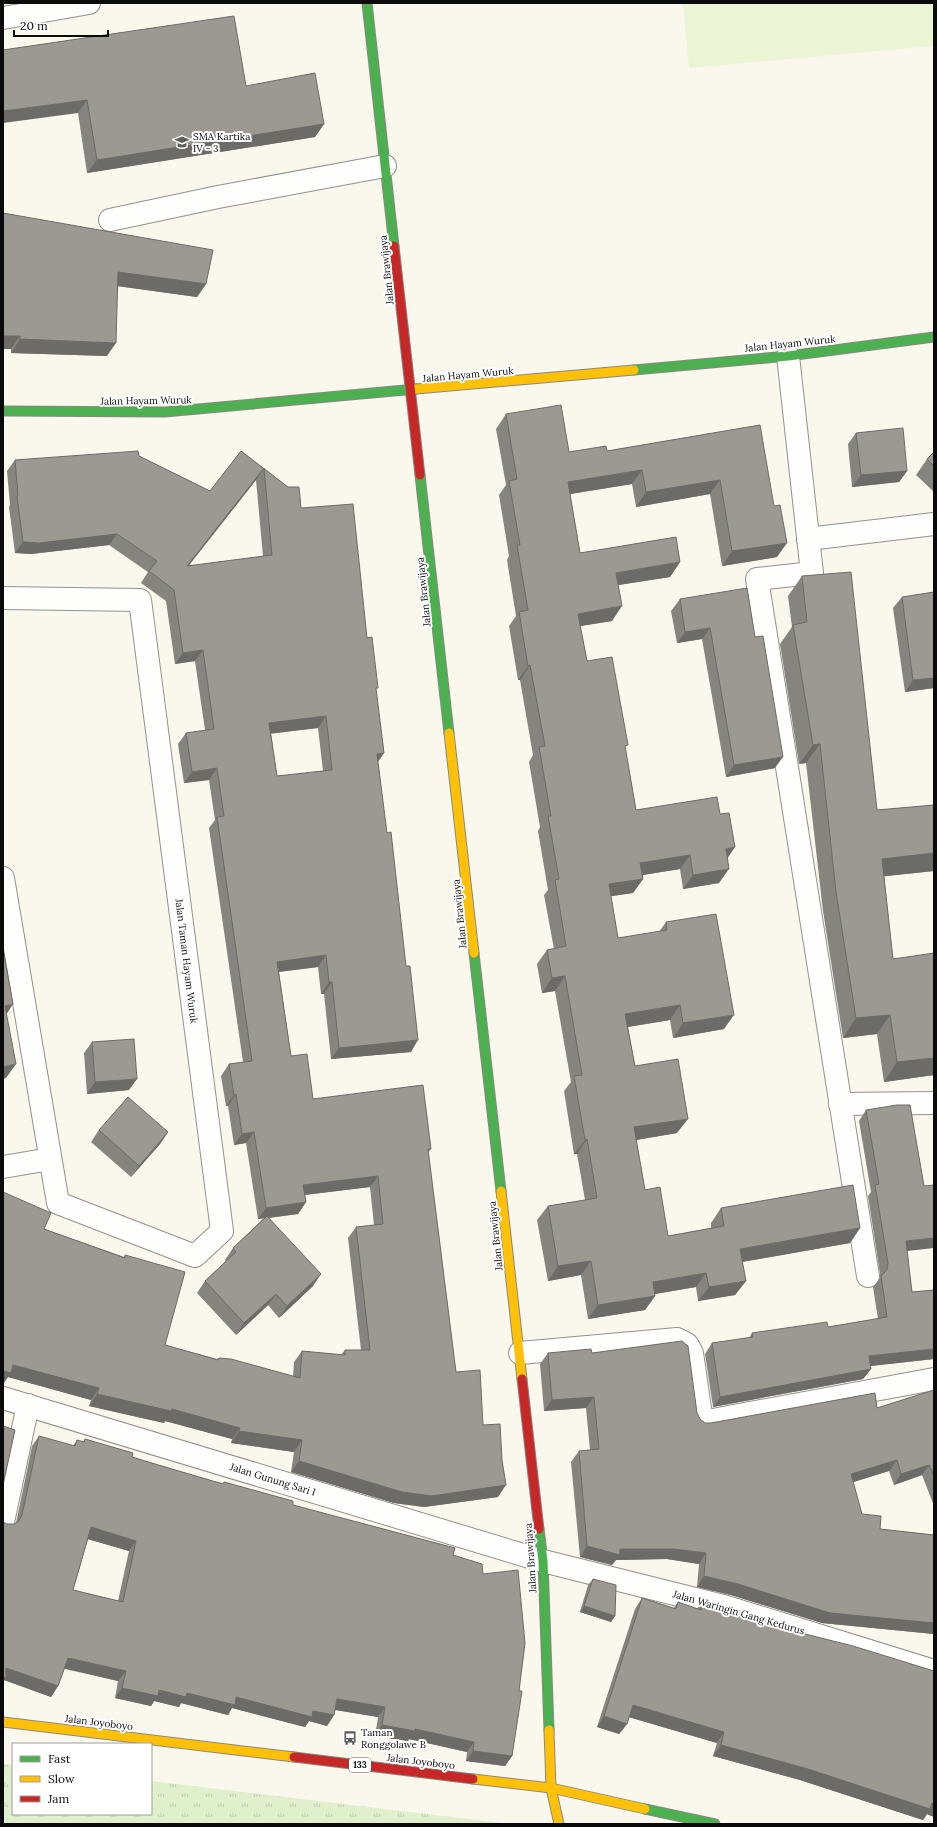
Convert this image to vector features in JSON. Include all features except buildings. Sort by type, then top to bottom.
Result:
[{"type":"street","points":[[3,18],[90,3]]},
{"type":"street","name":"Jalan Brawijaya","points":[[366,3],[543,1561],[552,1788],[559,1824]]},
{"type":"street","points":[[110,220],[218,197],[385,166]]},
{"type":"street","name":"Jalan Hayam Wuruk","points":[[3,411],[165,412],[788,356],[934,337]]},
{"type":"street","points":[[788,356],[812,573],[757,579],[868,1276]]},
{"type":"street","points":[[808,539],[934,524]]},
{"type":"street","name":"Jalan Taman Hayam Wuruk","points":[[3,598],[140,600],[222,1231],[195,1256],[58,1203],[3,878]]},
{"type":"street","points":[[840,1104],[934,1103]]},
{"type":"street","points":[[3,1166],[50,1159]]},
{"type":"street","points":[[520,1353],[677,1339],[687,1344],[692,1352],[702,1422],[934,1379]]},
{"type":"street","name":"Jalan Gunung Sari I","points":[[3,1398],[543,1561]]},
{"type":"street","points":[[3,1522],[28,1405]]},
{"type":"street","name":"Jalan Waringin Gang Kedurus","points":[[543,1561],[727,1607],[934,1671]]},
{"type":"street","name":"Jalan Joyoboyo","points":[[3,1722],[552,1788],[715,1824]]},
{"type":"green space","points":[[683,3],[934,3],[934,46],[689,68]]},
{"type":"green space","points":[[3,1764],[12,1765],[12,1815],[152,1815],[152,1781],[510,1824],[3,1824]]},
{"type":"traffic: fast","points":[[367,3],[394,246]]},
{"type":"traffic: fast","points":[[634,370],[788,356],[934,337]]},
{"type":"traffic: fast","points":[[3,411],[165,412],[416,389]]},
{"type":"traffic: fast","points":[[420,475],[449,733]]},
{"type":"traffic: fast","points":[[474,953],[501,1191]]},
{"type":"traffic: fast","points":[[539,1529],[543,1561],[549,1730]]},
{"type":"traffic: fast","points":[[645,1809],[715,1824]]},
{"type":"traffic: slow","points":[[416,389],[634,370]]},
{"type":"traffic: slow","points":[[449,733],[474,953]]},
{"type":"traffic: slow","points":[[501,1191],[522,1379]]},
{"type":"traffic: slow","points":[[3,1722],[294,1757]]},
{"type":"traffic: slow","points":[[549,1730],[551,1788],[559,1824]]},
{"type":"traffic: slow","points":[[473,1779],[551,1788],[645,1809]]},
{"type":"traffic: jam","points":[[394,246],[420,475]]},
{"type":"traffic: jam","points":[[522,1379],[539,1529]]},
{"type":"traffic: jam","points":[[294,1757],[473,1779]]},
{"type":"place","name":"SMA Kartika IV - 3","points":[[182,142]]},
{"type":"place","name":"Taman Ronggolawe B","points":[[350,1738]]}]
